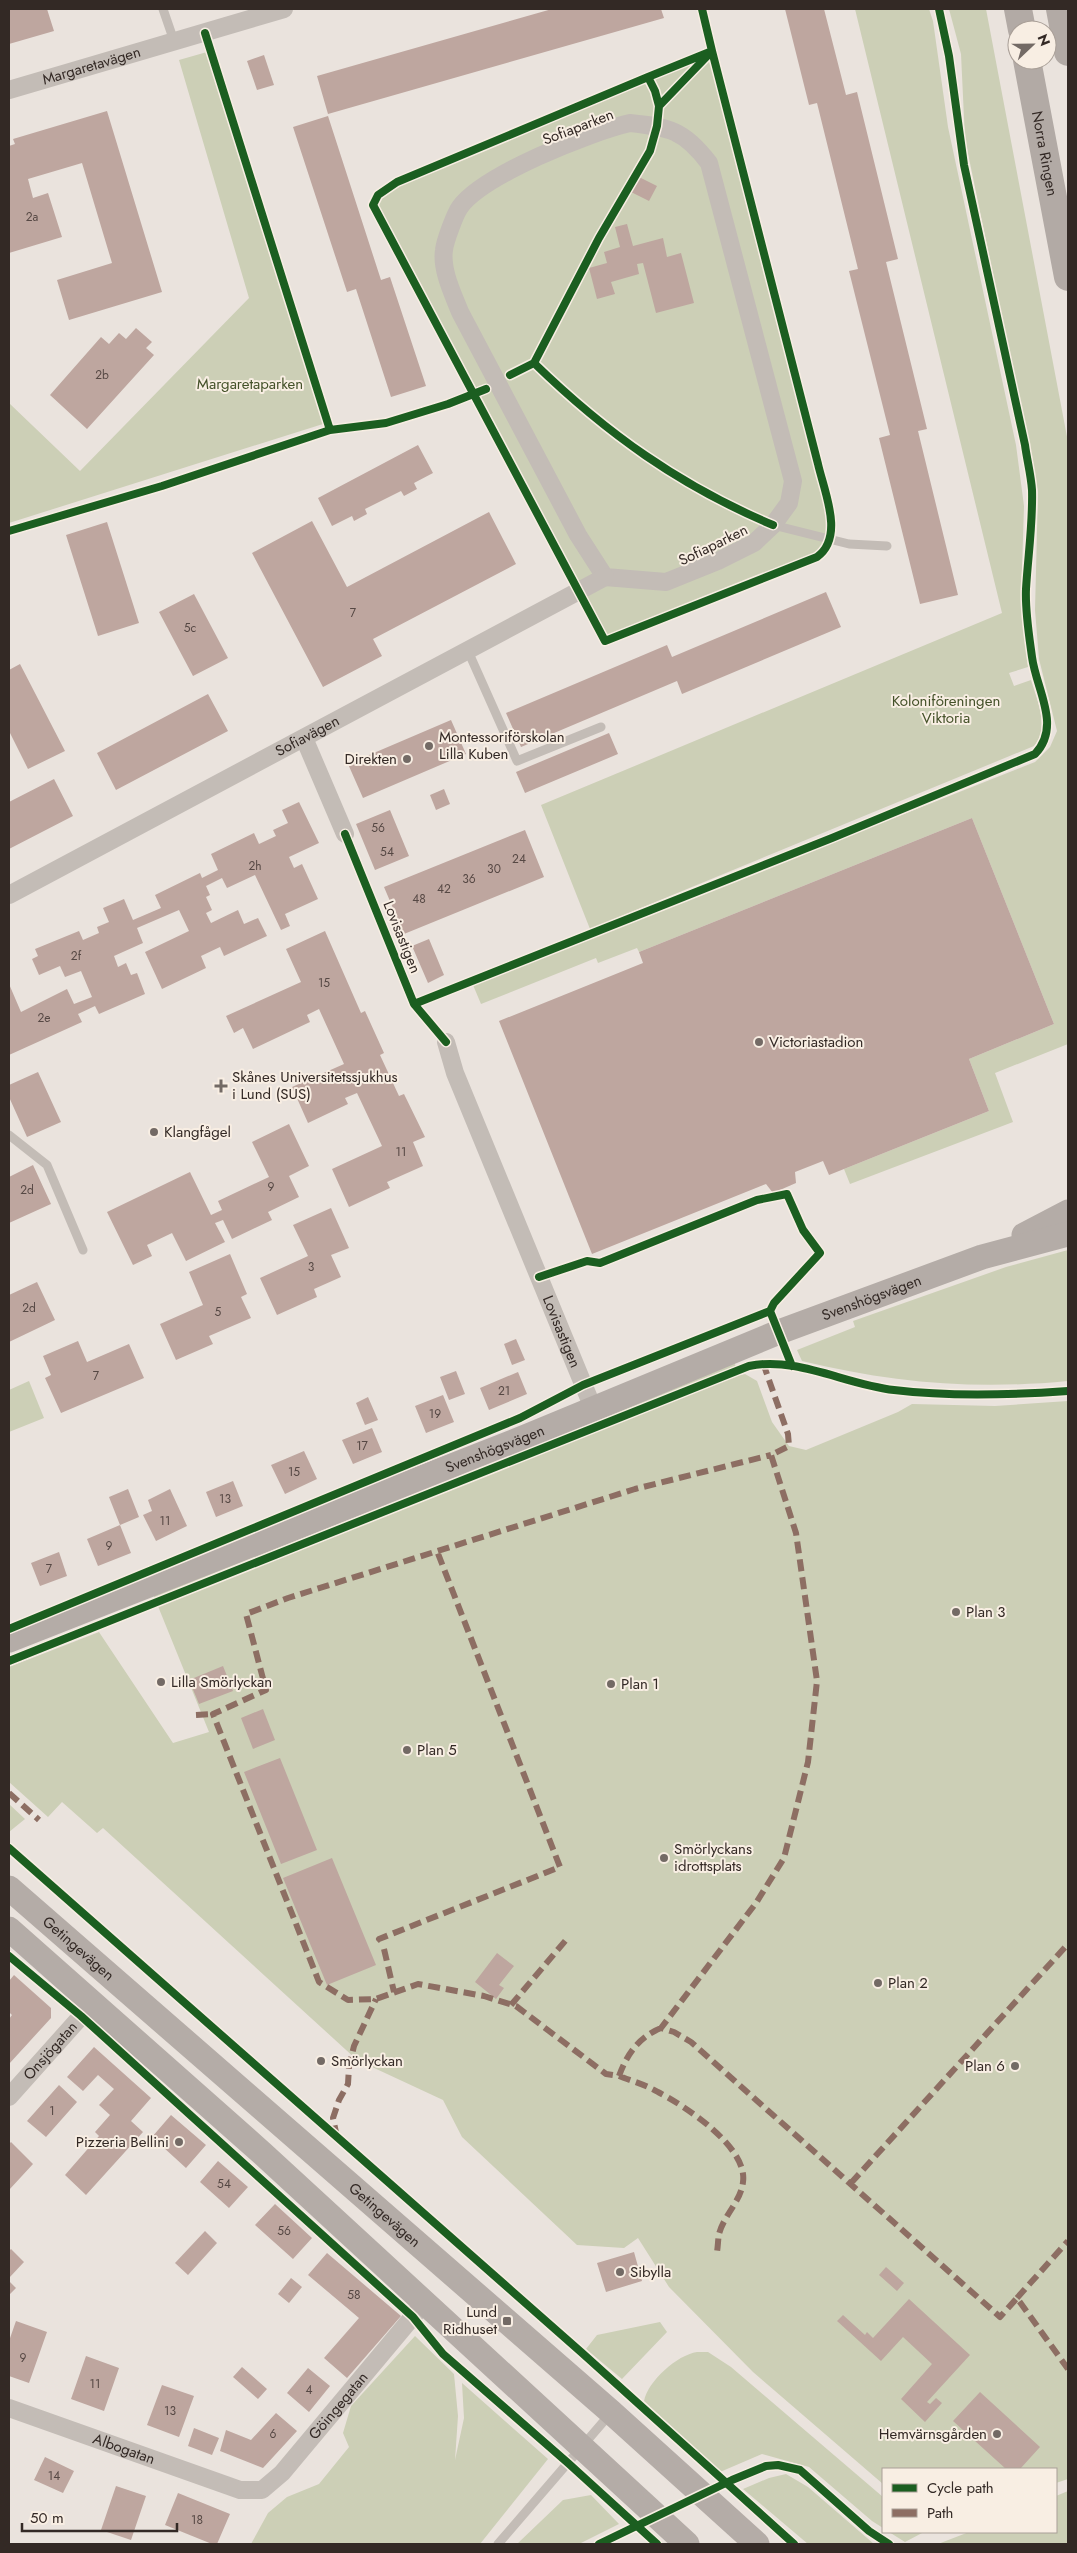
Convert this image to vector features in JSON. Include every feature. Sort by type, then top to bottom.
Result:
[{"type":"main road","points":[[1060,9],[1068,52]]},
{"type":"main road","name":"Norra Ringen","points":[[1029,70],[1068,277]]},
{"type":"main road","name":"Svenshögsvägen","points":[[982,1256],[1068,1212]]},
{"type":"main road","name":"Svenshögsvägen","points":[[9,1640],[528,1436],[779,1332],[982,1256],[1068,1234]]},
{"type":"main road","name":"Getingevägen","points":[[9,1888],[611,2412],[756,2544]]},
{"type":"main road","name":"Getingevägen","points":[[9,1929],[425,2302],[687,2544]]},
{"type":"street","name":"Margaretavägen","points":[[9,90],[284,9]]},
{"type":"street","name":"Sofiaparken","points":[[630,123],[666,129],[684,136],[709,163],[792,481],[789,503],[773,525],[754,543],[718,561],[666,582],[605,577],[578,535],[460,312],[448,281],[444,250],[459,207],[479,188],[536,158],[610,127],[630,123]]},
{"type":"street","name":"Sofiavägen","points":[[9,895],[605,577]]},
{"type":"street","points":[[304,738],[345,834]]},
{"type":"street","name":"Lovisastigen","points":[[446,1042],[458,1082],[593,1408]]},
{"type":"street","name":"Onsjögatan","points":[[9,2098],[93,2003]]},
{"type":"street","name":"Göingegatan","points":[[240,2490],[262,2490],[282,2473],[425,2302]]},
{"type":"street","name":"Albogatan","points":[[9,2408],[240,2490]]},
{"type":"lane","points":[[162,9],[174,41]]},
{"type":"lane","points":[[773,525],[849,544],[887,546]]},
{"type":"lane","points":[[468,651],[517,761],[601,727]]},
{"type":"lane","points":[[9,1135],[47,1165],[83,1250]]},
{"type":"lane","points":[[498,2544],[611,2412]]},
{"type":"green space","name":"Koloniföreningen Viktoria","points":[[855,9],[929,9],[933,21],[948,127],[1016,445],[1024,506],[1021,602],[1028,667],[1009,673],[1014,686],[1031,680],[1041,714],[1042,722],[1039,739],[1034,746],[590,929],[541,805],[1002,613]]},
{"type":"green space","points":[[949,9],[986,9],[1068,442],[1068,1044],[995,1073],[1013,1122],[850,1184],[844,1169],[989,1111],[969,1059],[1054,1024],[972,818],[639,952],[637,948],[598,963],[596,958],[481,1004],[473,985],[1035,762],[1050,747],[1057,731],[1039,659],[1035,610],[1038,492],[965,139],[961,54]]},
{"type":"green space","points":[[712,51],[828,500],[831,526],[830,538],[825,548],[817,557],[605,641],[373,205],[378,195],[397,182]]},
{"type":"green space","name":"Margaretaparken","points":[[207,52],[324,417],[323,424],[9,523],[9,403],[80,471],[249,298],[179,60]]},
{"type":"green space","points":[[1068,1250],[1068,1381],[1000,1385],[934,1383],[835,1369],[802,1361],[797,1350],[855,1327],[853,1321],[1006,1267]]},
{"type":"green space","name":"Smörlyckans idrottsplats","points":[[729,1354],[741,1375],[745,1374],[757,1381],[772,1422],[789,1446],[806,1450],[898,1412],[912,1404],[995,1406],[1068,1401],[1068,2479],[1057,2483],[1057,2468],[882,2468],[882,2483],[753,2372],[669,2287],[638,2238],[624,2248],[577,2245],[462,2137],[443,2100],[357,2060],[103,1828],[97,1833],[62,1802],[48,1817],[9,1782],[9,1667],[99,1632],[173,1743],[209,1732],[149,1584]]},
{"type":"green space","points":[[29,1381],[44,1418],[9,1432],[9,1390]]},
{"type":"green space","points":[[9,1804],[25,1819],[9,1832]]},
{"type":"green space","points":[[660,2322],[667,2332],[622,2379],[586,2349],[597,2335]]},
{"type":"green space","points":[[415,2336],[454,2374],[458,2416],[455,2460],[464,2418],[462,2383],[548,2459],[480,2544],[251,2544],[268,2513],[287,2497],[319,2484],[349,2447],[343,2433],[351,2406]]},
{"type":"green space","points":[[708,2352],[731,2367],[882,2496],[882,2527],[809,2467],[762,2454],[720,2472],[644,2401],[657,2377],[672,2364],[689,2354]]},
{"type":"green space","points":[[786,2474],[808,2487],[874,2544],[808,2544],[743,2489],[769,2478]]},
{"type":"green space","points":[[1068,2491],[1068,2544],[938,2544],[966,2533],[1057,2533],[1057,2496]]},
{"type":"green space","points":[[591,2495],[619,2524],[579,2544],[517,2544],[563,2500]]},
{"type":"green space","points":[[891,2533],[922,2533],[905,2542]]},
{"type":"building","points":[[9,9],[47,9],[54,31],[9,44]]},
{"type":"building","points":[[552,9],[661,9],[664,18],[328,114],[317,76]]},
{"type":"building","points":[[785,9],[824,9],[846,95],[857,92],[898,259],[886,262],[927,429],[918,431],[958,595],[920,604],[879,438],[890,435],[849,271],[858,269],[817,103],[809,105]]},
{"type":"building","points":[[264,55],[274,85],[257,90],[247,61]]},
{"type":"building","points":[[107,111],[162,292],[69,320],[57,280],[112,263],[82,163],[28,179],[33,198],[48,193],[62,237],[9,253],[9,146],[15,144],[13,139]]},
{"type":"building","points":[[328,116],[381,280],[390,277],[426,386],[391,397],[356,289],[347,292],[293,127]]},
{"type":"building","points":[[639,177],[657,186],[649,201],[631,192]]},
{"type":"building","points":[[627,224],[633,246],[663,238],[667,257],[681,253],[694,303],[656,313],[643,263],[637,264],[639,274],[611,282],[615,294],[597,299],[589,268],[607,263],[604,252],[620,247],[615,227]]},
{"type":"building","points":[[136,328],[152,342],[146,348],[154,355],[87,429],[50,395],[101,337],[109,344],[119,333],[126,339]]},
{"type":"building","points":[[418,445],[433,473],[414,483],[417,489],[404,496],[401,491],[365,509],[367,514],[354,521],[352,516],[332,526],[318,498]]},
{"type":"building","points":[[489,512],[516,564],[373,639],[382,656],[323,687],[252,553],[312,521],[347,587]]},
{"type":"building","points":[[107,522],[139,623],[98,636],[66,535]]},
{"type":"building","points":[[826,592],[841,627],[682,694],[677,681],[521,747],[506,713],[667,645],[672,657]]},
{"type":"building","points":[[194,594],[228,658],[193,676],[159,612]]},
{"type":"building","points":[[20,664],[65,751],[28,769],[9,731],[9,670]]},
{"type":"building","points":[[208,694],[228,731],[116,790],[97,753]]},
{"type":"building","name":"Direkten","points":[[451,720],[466,754],[363,798],[348,764]]},
{"type":"building","points":[[609,733],[618,754],[525,793],[516,772]]},
{"type":"building","points":[[54,779],[73,816],[9,849],[9,802]]},
{"type":"building","points":[[444,789],[450,804],[436,810],[430,795]]},
{"type":"building","points":[[299,802],[319,843],[289,857],[294,868],[302,864],[318,899],[285,914],[290,926],[281,930],[255,875],[227,888],[222,878],[206,886],[210,895],[206,897],[212,910],[206,913],[211,923],[238,910],[244,924],[258,918],[267,936],[224,956],[220,947],[201,956],[206,968],[162,989],[145,952],[189,931],[179,910],[137,928],[143,943],[114,956],[118,967],[126,963],[131,975],[137,973],[145,994],[99,1014],[95,1006],[78,1014],[82,1022],[9,1055],[9,984],[21,1012],[67,989],[74,1004],[92,997],[81,971],[65,977],[60,966],[39,975],[32,959],[38,956],[35,949],[79,931],[83,940],[99,933],[97,927],[109,922],[103,908],[124,899],[133,920],[161,908],[155,895],[200,873],[202,878],[218,870],[211,854],[254,833],[259,844],[276,836],[273,830],[288,823],[282,810]]},
{"type":"building","points":[[390,810],[409,856],[375,870],[356,824]]},
{"type":"building","name":"Victoriastadion","points":[[972,818],[1054,1024],[969,1059],[989,1111],[829,1175],[823,1161],[795,1172],[796,1183],[773,1193],[766,1184],[592,1254],[499,1021],[643,963],[639,952]]},
{"type":"building","points":[[525,830],[544,877],[404,934],[384,887]]},
{"type":"building","points":[[325,931],[361,1013],[365,1011],[384,1053],[380,1055],[399,1096],[404,1094],[425,1137],[413,1142],[423,1166],[387,1182],[390,1188],[349,1207],[332,1169],[382,1146],[357,1093],[345,1098],[348,1104],[308,1123],[292,1087],[344,1064],[319,1009],[307,1015],[310,1022],[253,1049],[243,1028],[234,1033],[226,1016],[301,982],[286,949]]},
{"type":"building","points":[[429,939],[444,975],[428,983],[412,946]]},
{"type":"building","points":[[38,1072],[61,1122],[27,1137],[9,1097],[9,1085]]},
{"type":"building","points":[[289,1124],[309,1166],[289,1176],[299,1197],[268,1212],[272,1220],[232,1239],[223,1220],[215,1223],[225,1242],[186,1261],[172,1233],[147,1245],[152,1256],[133,1265],[107,1212],[190,1172],[211,1215],[222,1210],[218,1201],[269,1177],[252,1142]]},
{"type":"building","points":[[33,1165],[51,1204],[9,1223],[9,1177]]},
{"type":"building","points":[[331,1208],[349,1248],[331,1255],[341,1277],[314,1289],[317,1297],[277,1315],[260,1278],[308,1256],[293,1225]]},
{"type":"building","points":[[230,1254],[247,1294],[241,1297],[251,1318],[209,1336],[213,1344],[176,1360],[160,1324],[203,1305],[189,1272]]},
{"type":"building","points":[[37,1282],[55,1320],[9,1342],[9,1295]]},
{"type":"building","points":[[516,1339],[525,1360],[512,1365],[504,1344]]},
{"type":"building","points":[[78,1341],[87,1362],[129,1344],[144,1378],[61,1413],[45,1378],[51,1375],[43,1356]]},
{"type":"building","points":[[456,1371],[465,1394],[449,1400],[440,1377]]},
{"type":"building","points":[[518,1372],[527,1394],[489,1410],[480,1388]]},
{"type":"building","points":[[443,1395],[454,1422],[426,1433],[415,1406]]},
{"type":"building","points":[[368,1397],[378,1420],[365,1425],[356,1403]]},
{"type":"building","points":[[372,1428],[382,1452],[353,1464],[342,1440]]},
{"type":"building","points":[[304,1451],[317,1479],[285,1494],[271,1465]]},
{"type":"building","points":[[233,1481],[243,1506],[216,1517],[206,1492]]},
{"type":"building","points":[[128,1489],[139,1517],[120,1525],[109,1497]]},
{"type":"building","points":[[170,1489],[187,1526],[156,1541],[143,1515],[152,1511],[148,1500]]},
{"type":"building","points":[[120,1525],[131,1553],[98,1566],[87,1539]]},
{"type":"building","points":[[59,1552],[67,1576],[40,1586],[31,1563]]},
{"type":"building","points":[[223,1666],[233,1691],[199,1704],[189,1680]]},
{"type":"building","points":[[263,1709],[275,1740],[253,1749],[241,1718]]},
{"type":"building","points":[[280,1758],[317,1850],[281,1864],[244,1772]]},
{"type":"building","points":[[332,1858],[376,1965],[327,1985],[283,1878]]},
{"type":"building","points":[[497,1953],[514,1966],[499,1985],[504,1988],[496,1999],[475,1982]]},
{"type":"building","points":[[14,1975],[51,2008],[51,2018],[9,2064],[9,2019],[12,2015],[9,2012],[9,1981]]},
{"type":"building","points":[[94,2047],[151,2098],[131,2121],[143,2132],[86,2195],[65,2175],[99,2136],[95,2132],[110,2115],[99,2105],[114,2089],[98,2075],[83,2091],[67,2077]]},
{"type":"building","points":[[59,2085],[77,2102],[46,2137],[27,2121]]},
{"type":"building","points":[[171,2115],[206,2145],[186,2168],[152,2137]]},
{"type":"building","points":[[11,2142],[33,2164],[9,2190],[9,2144]]},
{"type":"building","points":[[218,2161],[248,2187],[229,2208],[200,2182]]},
{"type":"building","points":[[275,2204],[312,2238],[293,2259],[255,2225]]},
{"type":"building","points":[[205,2231],[217,2243],[188,2275],[175,2263]]},
{"type":"building","points":[[11,2249],[24,2262],[9,2278],[9,2251]]},
{"type":"building","name":"Sibylla","points":[[634,2252],[642,2281],[606,2292],[597,2263]]},
{"type":"building","points":[[327,2253],[401,2316],[347,2378],[324,2358],[359,2318],[308,2275]]},
{"type":"building","points":[[886,2267],[904,2283],[897,2291],[879,2275]]},
{"type":"building","points":[[291,2278],[302,2287],[289,2303],[278,2294]]},
{"type":"building","points":[[9,2281],[16,2288],[9,2295]]},
{"type":"building","points":[[909,2299],[970,2355],[927,2402],[930,2404],[936,2398],[942,2403],[925,2422],[901,2399],[932,2364],[903,2337],[881,2361],[837,2321],[843,2315],[865,2335],[867,2332],[873,2338]]},
{"type":"building","points":[[16,2321],[47,2332],[29,2383],[9,2376],[9,2341]]},
{"type":"building","points":[[86,2356],[119,2368],[104,2411],[71,2399]]},
{"type":"building","points":[[242,2367],[267,2389],[258,2399],[233,2377]]},
{"type":"building","points":[[308,2368],[330,2386],[309,2412],[287,2393]]},
{"type":"building","points":[[162,2385],[194,2396],[179,2437],[147,2425]]},
{"type":"building","name":"Hemvärnsgården","points":[[980,2392],[1040,2447],[1021,2468],[1005,2468],[953,2421]]},
{"type":"building","points":[[276,2413],[297,2431],[263,2468],[220,2451],[226,2430],[251,2440]]},
{"type":"building","points":[[194,2428],[219,2438],[212,2455],[188,2446]]},
{"type":"building","points":[[45,2457],[74,2471],[63,2493],[34,2480]]},
{"type":"building","points":[[116,2486],[146,2496],[131,2540],[101,2530]]},
{"type":"building","points":[[178,2493],[230,2514],[217,2544],[212,2544],[165,2525]]},
{"type":"marked path","points":[[763,1363],[788,1434],[789,1446],[771,1455],[796,1533],[817,1681],[808,1762],[784,1858],[756,1903],[661,2028],[674,2032],[691,2042],[1000,2317],[1017,2298],[1068,2369]]},
{"type":"marked path","points":[[661,2028],[640,2041],[626,2060],[619,2076],[606,2074],[516,2006],[484,1996],[418,1984],[376,1999],[348,2000],[319,1982],[213,1714],[266,1690],[246,1614],[288,1598],[635,1489],[771,1455]]},
{"type":"marked path","points":[[381,1941],[379,1939],[560,1867],[437,1551]]},
{"type":"marked path","points":[[196,1715],[213,1714]]},
{"type":"marked path","points":[[9,1793],[39,1820]]},
{"type":"marked path","points":[[511,2005],[566,1940]]},
{"type":"marked path","points":[[851,2183],[1068,1944]]},
{"type":"marked path","points":[[384,1949],[394,1992]]},
{"type":"marked path","points":[[337,2137],[333,2118],[339,2100],[348,2084],[349,2067],[354,2046],[376,1999]]},
{"type":"marked path","points":[[619,2076],[644,2085],[670,2098],[712,2129],[736,2155],[742,2169],[742,2189],[721,2227],[717,2252]]},
{"type":"marked path","points":[[1017,2298],[1068,2241]]},
{"type":"cycle path","points":[[510,375],[534,363],[599,238],[650,151],[657,126],[659,106],[712,51],[702,9]]},
{"type":"cycle path","points":[[414,1004],[832,838],[1035,754],[1043,743],[1047,719],[1034,669],[1026,606],[1032,515],[1031,479],[964,165],[949,56],[939,9]]},
{"type":"cycle path","points":[[205,33],[330,430]]},
{"type":"cycle path","points":[[648,77],[712,51],[828,500],[831,526],[830,538],[825,548],[817,557],[605,641],[373,205],[378,195],[397,182],[648,77],[655,91],[659,106]]},
{"type":"cycle path","points":[[534,363],[589,412],[646,456],[707,493],[773,525]]},
{"type":"cycle path","points":[[9,531],[162,486],[330,430],[386,423],[448,404],[486,389]]},
{"type":"cycle path","points":[[345,834],[414,1004],[446,1042]]},
{"type":"cycle path","points":[[539,1277],[587,1261],[600,1263],[757,1200],[787,1194],[803,1230],[820,1253],[774,1303],[770,1311],[792,1366]]},
{"type":"cycle path","points":[[9,1629],[520,1418],[583,1385],[770,1311]]},
{"type":"cycle path","points":[[9,1661],[749,1366],[785,1365],[821,1372],[876,1387],[937,1394],[1025,1394],[1068,1391]]},
{"type":"cycle path","points":[[9,1848],[581,2352],[794,2544]]},
{"type":"cycle path","points":[[9,1956],[81,2016],[413,2317],[443,2354],[657,2544]]},
{"type":"cycle path","points":[[599,2544],[732,2480],[766,2466],[778,2465],[800,2470],[869,2531],[889,2544]]},
{"type":"place","name":"Montessoriförskolan Lilla Kuben","points":[[429,746]]},
{"type":"place","name":"Direkten","points":[[407,759]]},
{"type":"place","name":"Victoriastadion","points":[[759,1042]]},
{"type":"place","name":"Skånes Universitetssjukhus i Lund (SUS)","points":[[221,1086]]},
{"type":"place","name":"Klangfågel","points":[[154,1132]]},
{"type":"place","name":"Plan 3","points":[[956,1612]]},
{"type":"place","name":"Lilla Smörlyckan","points":[[161,1682]]},
{"type":"place","name":"Plan 1","points":[[611,1684]]},
{"type":"place","name":"Plan 5","points":[[407,1750]]},
{"type":"place","name":"Smörlyckans idrottsplats","points":[[664,1858]]},
{"type":"place","name":"Plan 2","points":[[878,1983]]},
{"type":"place","name":"Smörlyckan","points":[[321,2061]]},
{"type":"place","name":"Plan 6","points":[[1015,2066]]},
{"type":"place","name":"Pizzeria Bellini","points":[[179,2142]]},
{"type":"place","name":"Sibylla","points":[[620,2272]]},
{"type":"place","name":"Lund Ridhuset","points":[[507,2321]]},
{"type":"place","name":"Hemvärnsgården","points":[[997,2434]]}]
